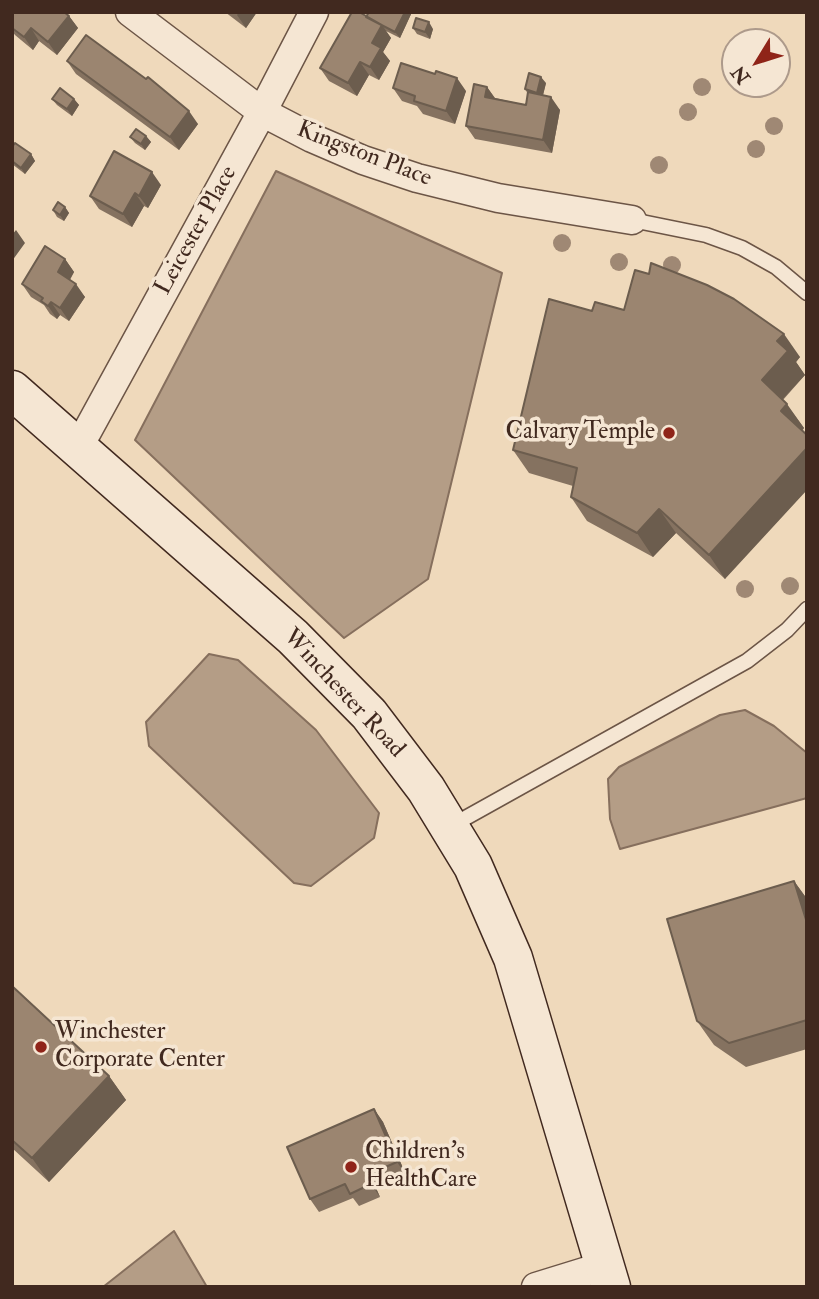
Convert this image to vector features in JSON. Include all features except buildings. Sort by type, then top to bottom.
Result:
[{"type":"street","name":"Kingston Place","points":[[130,12],[262,112],[332,146],[416,178],[498,198],[632,220]]},
{"type":"street","name":"Leicester Place","points":[[78,448],[314,12]]},
{"type":"street","name":"Winchester Road","points":[[12,390],[293,638],[332,676],[369,714],[451,826],[473,866],[513,958],[608,1276]]},
{"type":"street","points":[[536,1287],[608,1276]]},
{"type":"lane","points":[[632,220],[706,235],[742,248],[776,267],[807,293]]},
{"type":"lane","points":[[451,826],[747,661],[787,630],[807,610]]},
{"type":"shaded area","points":[[276,171],[502,273],[428,579],[344,638],[135,440]]},
{"type":"shaded area","points":[[209,654],[238,660],[316,730],[379,813],[374,838],[311,886],[294,883],[149,746],[146,722]]},
{"type":"shaded area","points":[[745,710],[774,726],[807,753],[807,798],[620,849],[610,819],[608,779],[619,767],[720,715]]},
{"type":"shaded area","points":[[174,1231],[207,1287],[103,1287]]},
{"type":"place","name":"Calvary Temple","points":[[669,433]]},
{"type":"place","name":"Winchester Corporate Center","points":[[41,1047]]},
{"type":"place","name":"Children's HealthCare","points":[[351,1167]]}]
